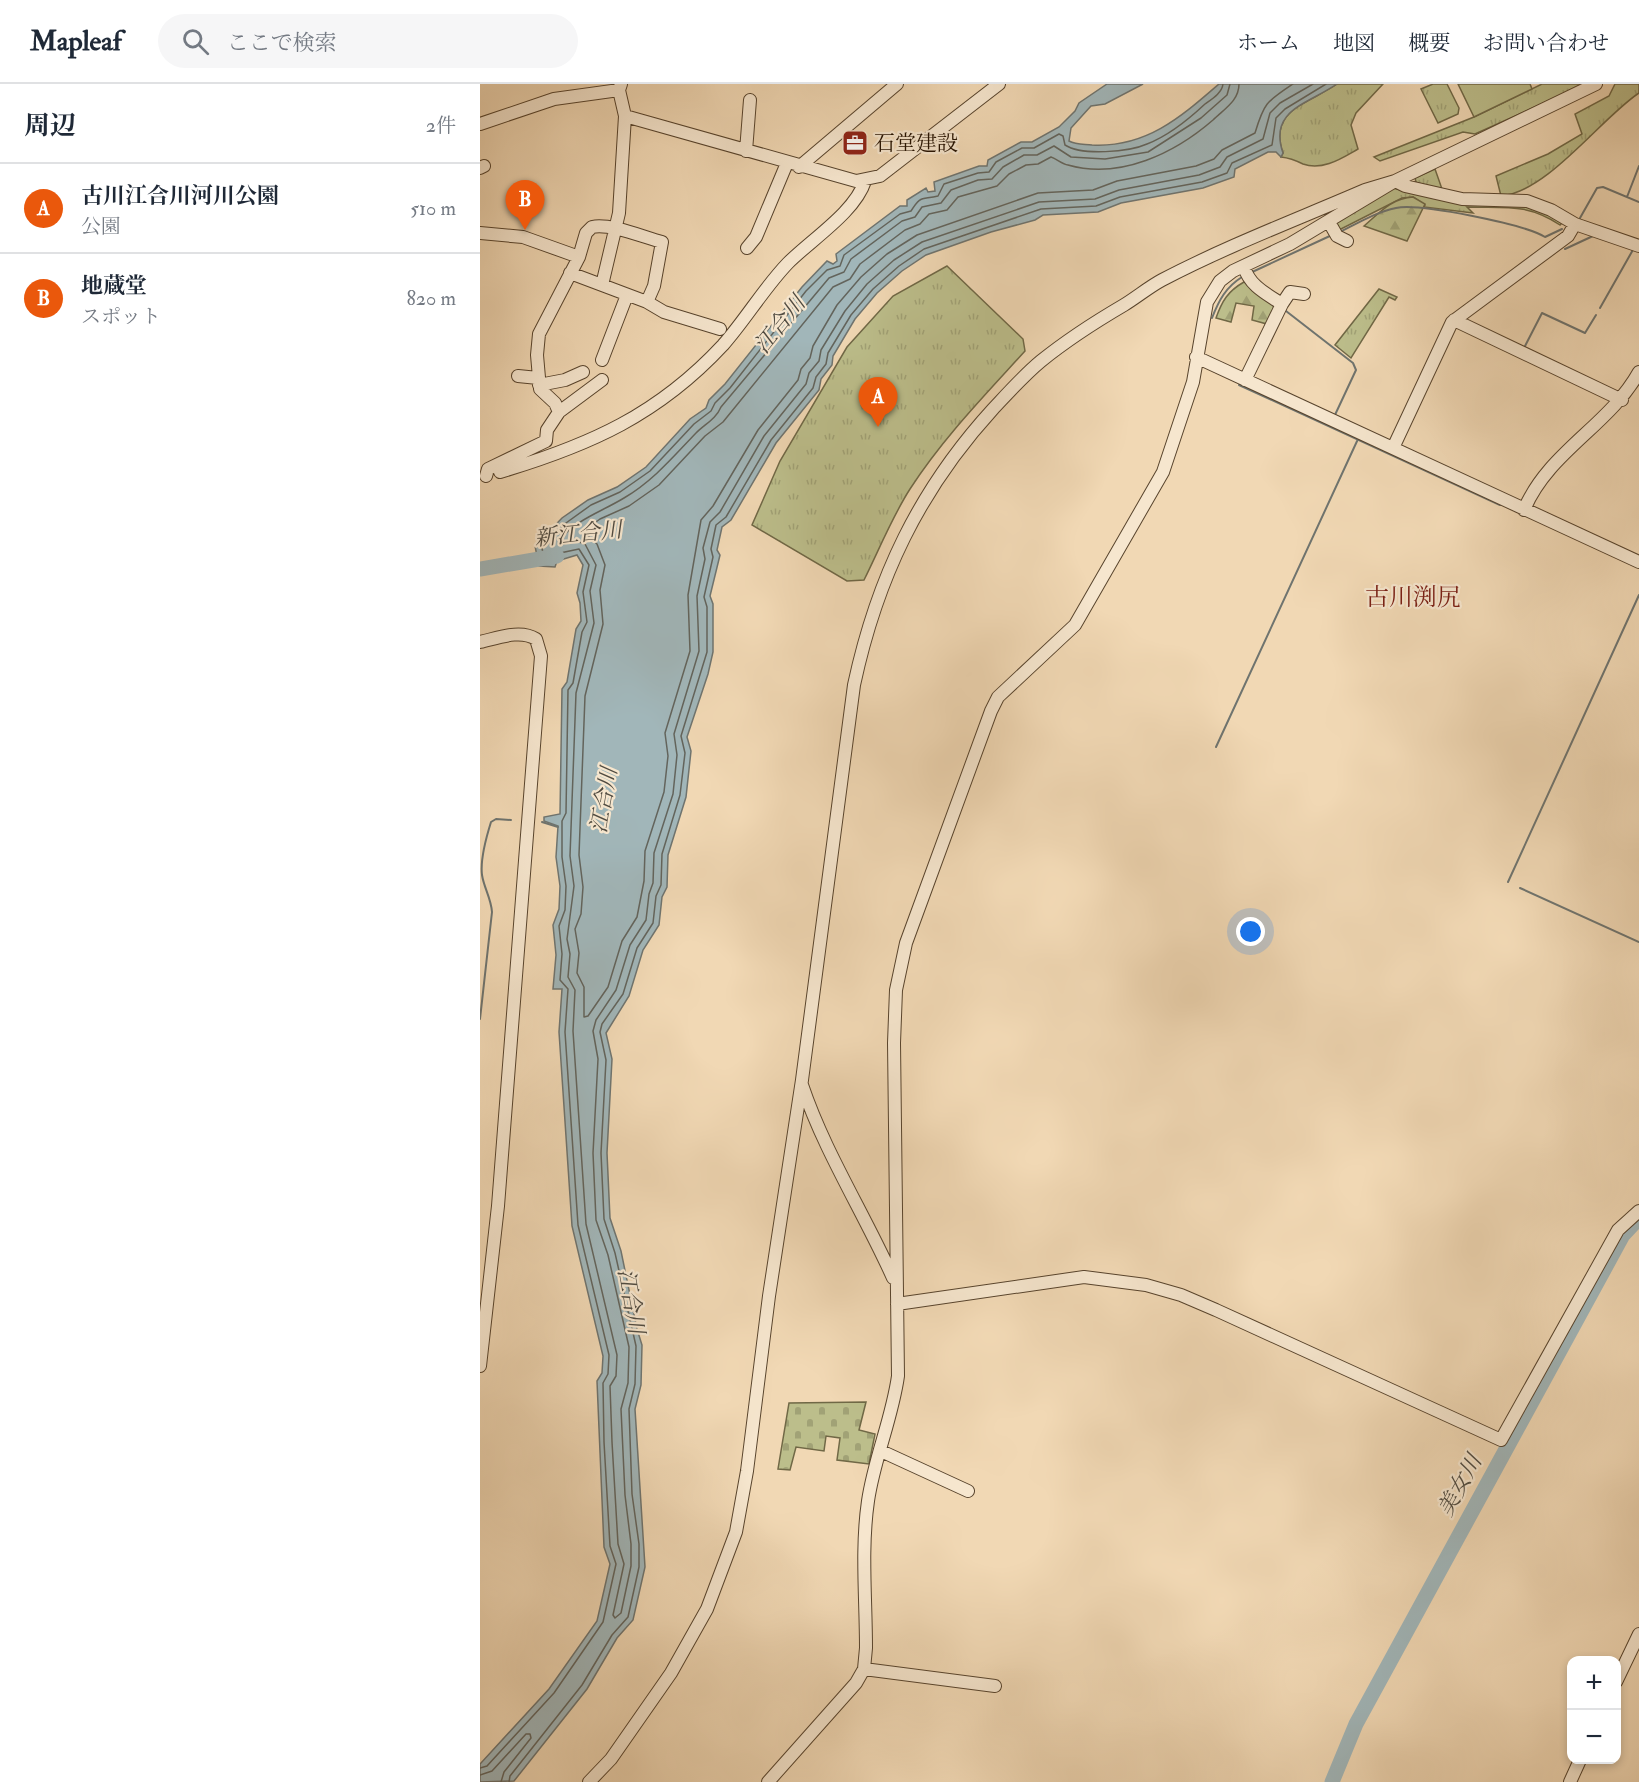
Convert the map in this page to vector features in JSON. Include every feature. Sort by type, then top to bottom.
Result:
[{"type":"street","points":[[747,248],[756,237],[793,165],[895,84]]},
{"type":"street","points":[[625,116],[846,180],[865,181],[880,176],[999,84]]},
{"type":"street","points":[[590,1782],[611,1759],[671,1673],[707,1609],[736,1532],[747,1472],[769,1296],[801,1084],[847,734],[864,639],[888,569],[917,510],[974,430],[1040,362],[1088,327],[1161,281],[1365,190],[1395,181],[1596,84]]},
{"type":"street","points":[[480,124],[554,99],[620,87],[625,116],[621,194],[602,285]]},
{"type":"street","points":[[746,151],[750,100]]},
{"type":"street","points":[[483,477],[578,447],[628,422],[673,390],[741,324],[789,262],[855,202],[865,181]]},
{"type":"street","points":[[1395,181],[1405,186],[1462,199],[1527,201],[1551,210],[1575,224],[1639,246]]},
{"type":"street","points":[[768,1782],[856,1683],[864,1669],[866,1518],[872,1481],[898,1376],[895,1013],[906,943],[990,711],[998,697],[1075,625],[1090,603],[1163,472],[1193,382],[1207,302],[1220,281],[1246,272],[1336,232],[1395,181]]},
{"type":"street","points":[[1393,448],[1457,321],[1568,236],[1575,224]]},
{"type":"street","points":[[559,412],[539,381],[536,343],[579,257],[589,229],[597,226],[615,227],[624,232],[662,242],[654,286],[647,302]]},
{"type":"street","points":[[480,233],[523,237],[579,257]]},
{"type":"street","points":[[1246,272],[1281,304]]},
{"type":"street","points":[[570,273],[647,302],[664,312],[720,329]]},
{"type":"street","points":[[1245,380],[1281,304],[1290,292],[1304,294]]},
{"type":"street","points":[[602,360],[627,295]]},
{"type":"street","points":[[1457,321],[1622,400]]},
{"type":"street","points":[[1196,357],[1639,562]]},
{"type":"street","points":[[518,376],[539,381],[565,380],[583,372]]},
{"type":"street","points":[[1524,510],[1532,491],[1550,466],[1622,400],[1639,372]]},
{"type":"street","points":[[483,477],[488,469],[546,441],[547,430],[559,412],[602,380]]},
{"type":"street","points":[[480,642],[517,634],[529,634],[537,639],[541,656],[498,1206],[480,1366]]},
{"type":"street","points":[[801,1084],[812,1114],[844,1182],[867,1219],[896,1284]]},
{"type":"street","points":[[897,1304],[1084,1276],[1146,1285],[1216,1310],[1501,1440],[1618,1230],[1639,1211]]},
{"type":"street","points":[[881,1452],[968,1491]]},
{"type":"street","points":[[1621,1673],[1639,1634]]},
{"type":"street","points":[[864,1669],[995,1686]]},
{"type":"street","points":[[1570,1782],[1578,1764]]},
{"type":"green space","points":[[1337,84],[1383,84],[1356,113],[1351,125],[1358,149],[1325,165],[1318,166],[1310,166],[1281,157],[1283,153],[1280,139],[1281,127],[1286,118],[1303,103]]},
{"type":"green space","points":[[1433,84],[1447,84],[1459,108],[1458,114],[1438,123],[1421,89]]},
{"type":"green space","points":[[1458,84],[1530,84],[1532,89],[1474,117]]},
{"type":"green space","points":[[1542,84],[1586,84],[1475,134],[1463,132],[1380,161],[1374,157],[1474,117]]},
{"type":"green space","points":[[1615,84],[1639,84],[1639,93],[1537,182],[1519,191],[1501,196],[1496,176],[1548,154],[1582,134],[1575,114],[1609,96]]},
{"type":"green space","points":[[1435,169],[1442,189],[1417,186],[1415,178]]},
{"type":"green space","points":[[1393,188],[1417,194],[1528,205],[1563,222],[1560,225],[1537,213],[1515,208],[1467,207],[1473,213],[1424,207],[1425,205],[1413,197],[1402,198],[1337,231],[1333,225]]},
{"type":"green space","points":[[1413,197],[1425,204],[1407,241],[1364,226],[1392,203]]},
{"type":"green space","points":[[947,266],[1023,339],[1025,351],[965,417],[923,470],[897,511],[864,580],[847,581],[752,525],[780,461],[847,347],[893,296]]},
{"type":"green space","points":[[1244,282],[1273,304],[1274,309],[1267,324],[1252,320],[1254,306],[1236,303],[1231,322],[1216,318],[1226,297]]},
{"type":"green space","points":[[1379,289],[1397,297],[1395,300],[1389,297],[1351,358],[1335,345]]},
{"type":"green space","points":[[866,1402],[859,1430],[875,1434],[869,1464],[837,1460],[840,1438],[826,1436],[824,1451],[796,1447],[790,1470],[778,1469],[789,1403]]},
{"type":"water","name":"江合川","points":[[1107,84],[1143,84],[1105,104],[1091,106],[1071,128],[1069,141],[1080,144],[1111,145],[1146,136],[1176,119],[1219,84],[1337,84],[1303,103],[1286,118],[1281,127],[1280,139],[1283,153],[1281,157],[1276,152],[1268,152],[1235,169],[1234,177],[1203,188],[1121,203],[1098,212],[1043,215],[1035,220],[991,232],[926,255],[902,271],[877,293],[855,319],[833,356],[832,365],[821,379],[819,390],[776,443],[731,520],[722,527],[717,550],[720,555],[710,596],[713,604],[713,652],[687,737],[691,751],[686,797],[668,855],[667,887],[662,897],[659,925],[643,950],[629,996],[606,1033],[612,1059],[607,1153],[610,1218],[621,1251],[642,1345],[641,1385],[635,1409],[645,1567],[633,1620],[617,1638],[587,1689],[514,1781],[480,1782],[480,1764],[549,1689],[597,1621],[610,1564],[604,1547],[597,1381],[602,1373],[603,1356],[572,1226],[559,1032],[562,989],[553,989],[556,955],[553,925],[559,909],[560,886],[556,857],[558,826],[544,821],[544,817],[560,814],[562,689],[567,682],[576,629],[581,621],[577,593],[583,565],[577,555],[557,561],[555,567],[539,566],[535,546],[562,518],[588,500],[617,487],[646,467],[690,419],[706,408],[709,400],[725,384],[802,287],[827,261],[833,264],[837,261],[836,254],[900,206],[907,206],[907,200],[926,188],[928,192],[935,191],[934,182],[979,166],[987,166],[988,160],[1021,142],[1032,142],[1059,127],[1075,111],[1079,103]]},
{"type":"waterway","points":[[1627,197],[1639,166]]},
{"type":"waterway","points":[[1580,218],[1597,188],[1603,187],[1639,202]]},
{"type":"waterway","points":[[1340,232],[1381,212],[1408,207],[1495,221],[1545,237],[1562,229]]},
{"type":"waterway","points":[[1250,273],[1332,235]]},
{"type":"waterway","points":[[1565,249],[1593,236]]},
{"type":"waterway","points":[[1600,308],[1634,248]]},
{"type":"waterway","points":[[1212,318],[1224,294],[1242,277]]},
{"type":"waterway","points":[[1286,311],[1353,363],[1356,370],[1334,417]]},
{"type":"waterway","points":[[1524,348],[1542,313],[1585,333],[1596,315]]},
{"type":"waterway","points":[[1239,385],[1500,505]]},
{"type":"waterway","points":[[1216,747],[1358,439]]},
{"type":"waterway","name":"新江合川","points":[[480,569],[557,556]]},
{"type":"waterway","points":[[1508,882],[1639,595]]},
{"type":"waterway","points":[[480,1019],[492,912],[482,875],[485,842],[491,822],[496,819],[511,820]]},
{"type":"waterway","points":[[542,822],[558,827]]},
{"type":"waterway","points":[[1520,888],[1639,942]]},
{"type":"waterway","name":"美女川","points":[[1332,1782],[1356,1724],[1623,1235],[1639,1218]]},
{"type":"place","name":"石堂建設","points":[[855,143]]},
{"type":"place","name":"地蔵堂","points":[[525,230]]},
{"type":"place","name":"古川江合川河川公園","points":[[878,427]]},
{"type":"district","name":"古川渕尻","points":[[1413,597]]}]
